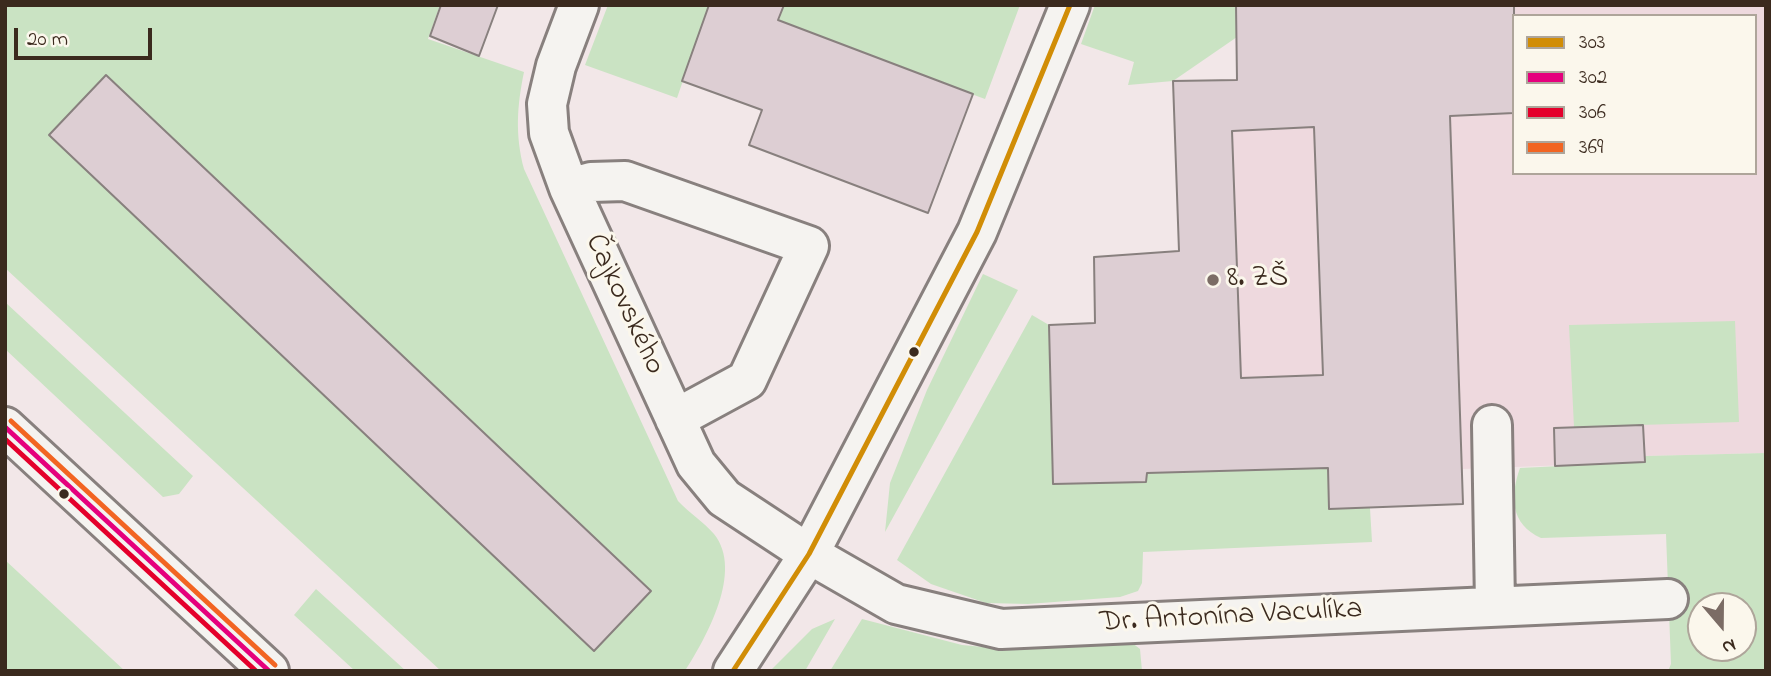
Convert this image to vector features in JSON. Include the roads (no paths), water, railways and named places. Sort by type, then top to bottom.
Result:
[{"type":"street","name":"Čajkovského","points":[[579,5],[556,66],[547,104],[549,133],[569,188],[696,464],[724,498],[809,554]]},
{"type":"street","points":[[733,671],[809,554],[977,232],[1070,5]]},
{"type":"street","points":[[569,188],[591,182],[625,181],[809,246],[747,380],[675,419]]},
{"type":"street","points":[[1492,425],[1495,605]]},
{"type":"street","points":[[5,427],[269,671]]},
{"type":"street","name":"Dr. Antonína Vaculíka","points":[[809,554],[896,604],[1001,629],[1668,599]]},
{"type":"place","name":"8. ZŠ","points":[[1213,280]]}]
